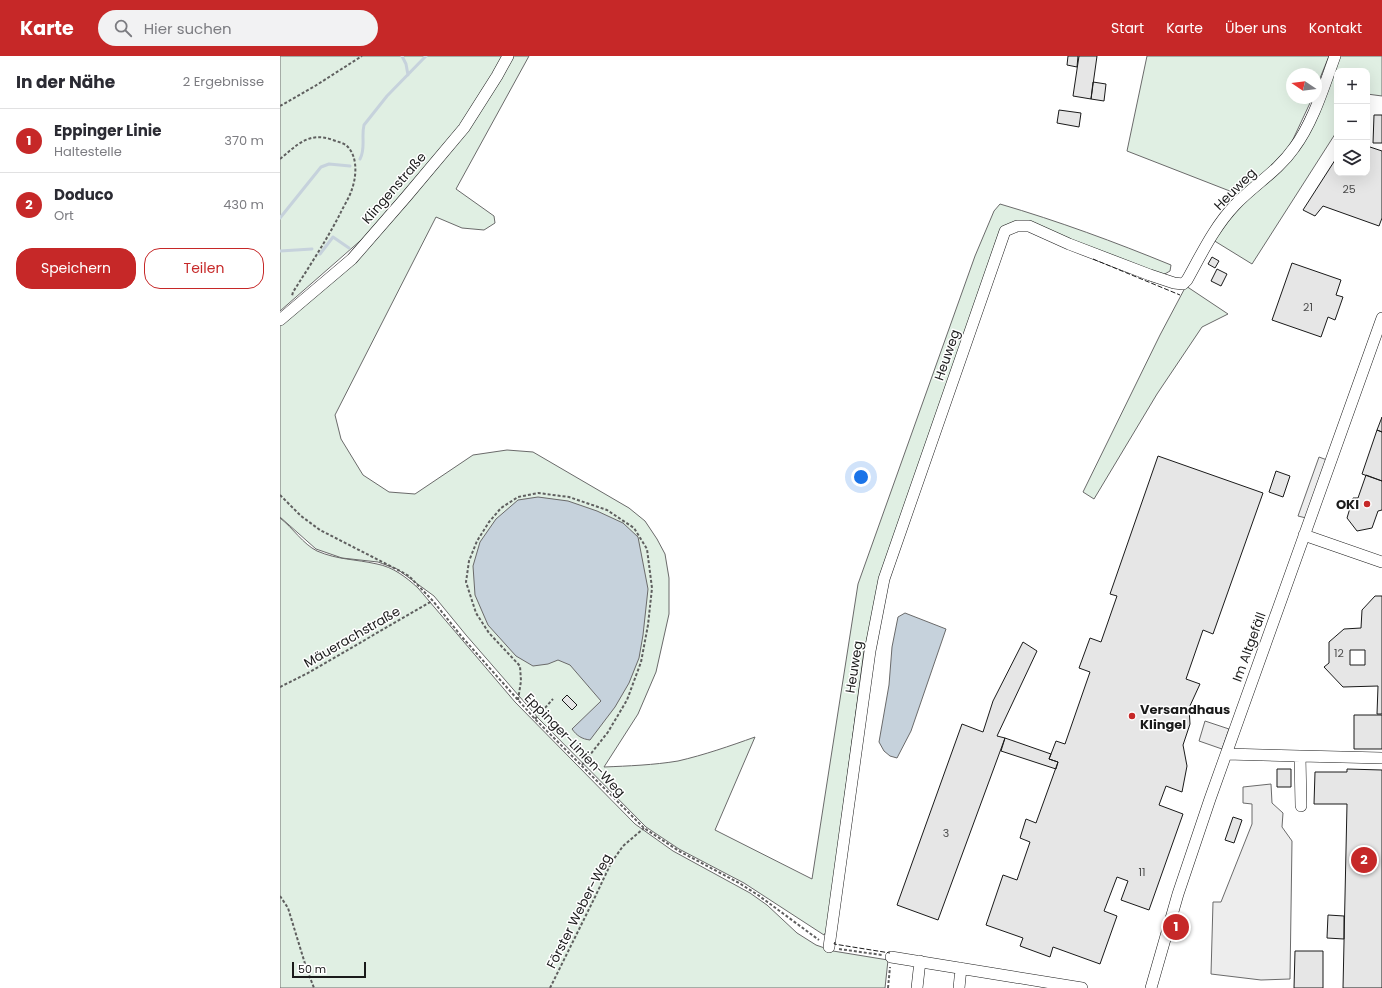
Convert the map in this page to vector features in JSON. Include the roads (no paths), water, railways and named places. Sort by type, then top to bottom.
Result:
[{"type":"street","name":"Klingenstraße","points":[[280,320],[352,259],[464,128],[498,76],[508,56]]},
{"type":"street","name":"Heuweg","points":[[829,947],[870,651],[884,579],[1005,231],[1017,226],[1029,226],[1150,275],[1183,284],[1187,280],[1212,234],[1234,206],[1284,162],[1296,147],[1316,108],[1335,56]]},
{"type":"street","name":"Im Altgefäll","points":[[1151,988],[1178,894],[1226,754],[1382,318]]},
{"type":"street","points":[[1304,535],[1382,562]]},
{"type":"street","points":[[1226,754],[1382,758]]},
{"type":"street","points":[[1300,756],[1301,806]]},
{"type":"street","points":[[891,957],[1082,988]]},
{"type":"street","points":[[917,988],[920,961]]},
{"type":"street","points":[[959,988],[961,968]]},
{"type":"waterway","points":[[402,56],[406,64],[408,75]]},
{"type":"waterway","points":[[360,159],[363,151],[364,125],[387,96],[426,56]]},
{"type":"waterway","points":[[280,218],[321,167],[329,164],[350,166]]},
{"type":"waterway","points":[[320,254],[333,237],[349,248]]},
{"type":"waterway","points":[[280,251],[312,249]]},
{"type":"place","name":"OKI","points":[[1367,504]]},
{"type":"place","name":"Versandhaus Klingel","points":[[1132,716]]},
{"type":"place","name":"Doduco","points":[[1364,860]]},
{"type":"place","name":"Eppinger Linie","points":[[1176,927]]}]
